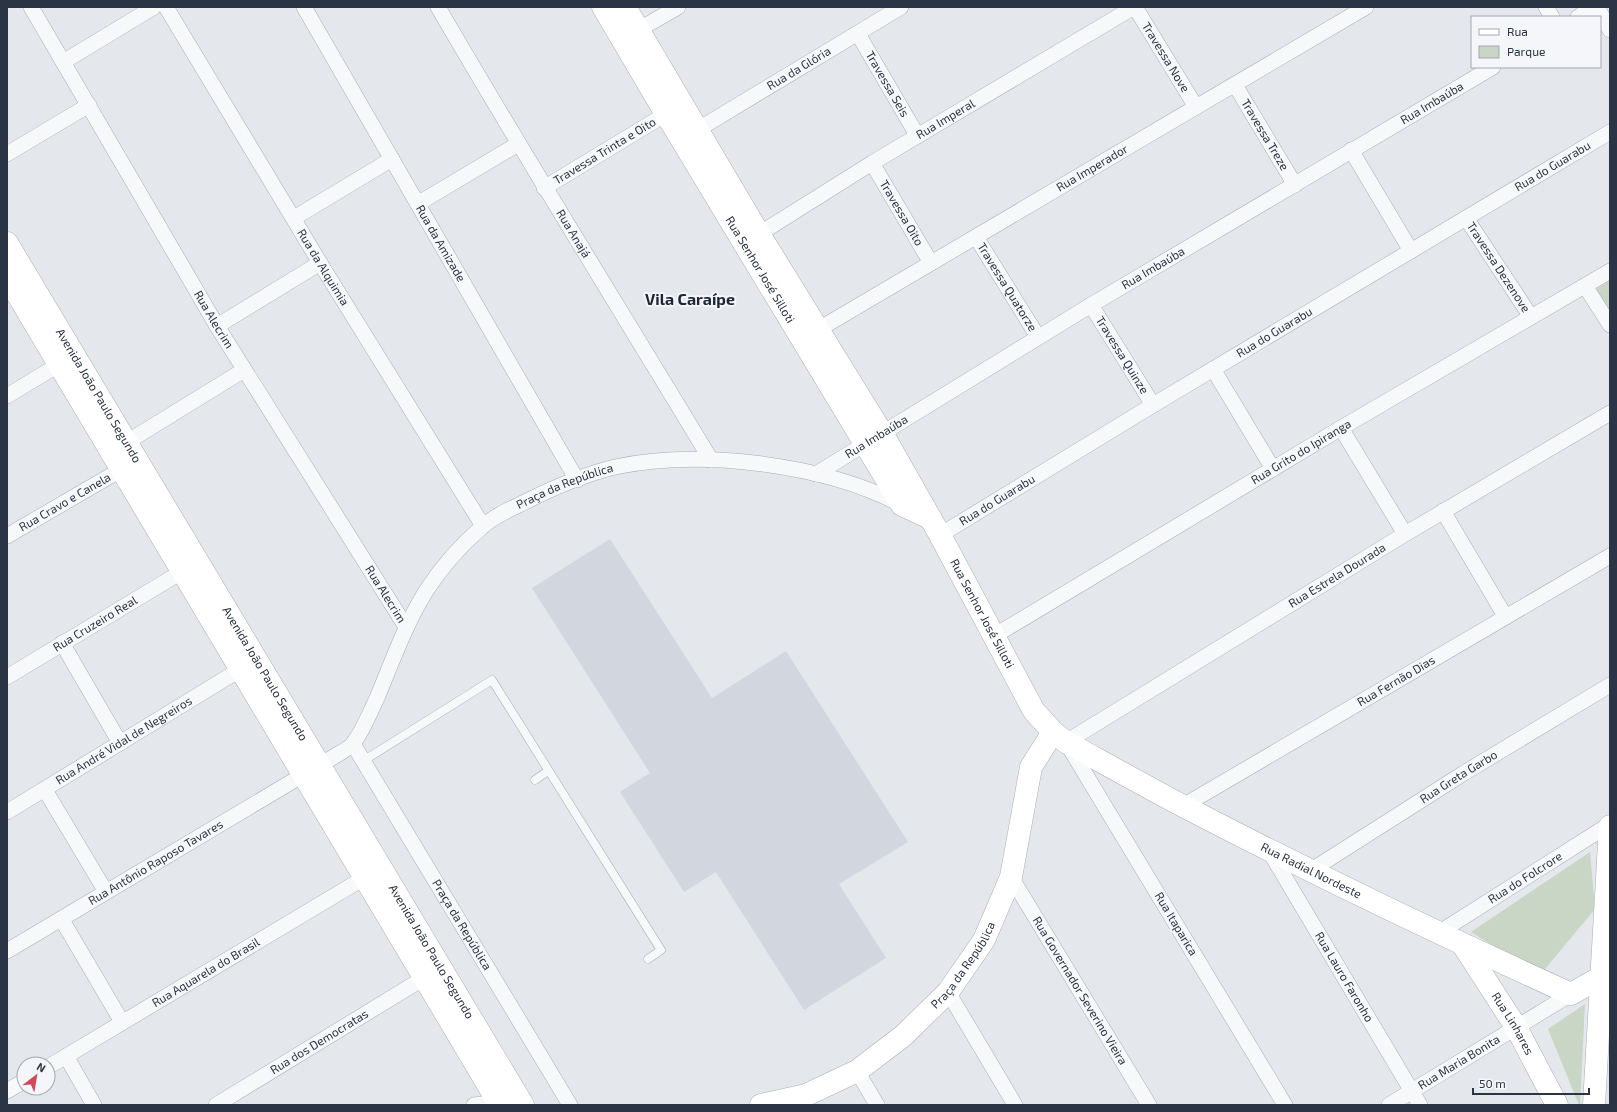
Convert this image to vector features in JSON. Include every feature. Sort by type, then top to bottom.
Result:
[{"type":"street","name":"Rua Alecrim","points":[[30,7],[89,105],[217,326],[406,627]]},
{"type":"street","points":[[63,62],[154,7]]},
{"type":"street","name":"Rua da Alquimia","points":[[166,7],[320,263],[483,526]]},
{"type":"street","name":"Rua da Amizade","points":[[304,7],[419,203],[577,480]]},
{"type":"street","name":"Rua Anajá","points":[[438,7],[544,188],[621,310],[711,460]]},
{"type":"street","name":"Rua Senhor José Silloti","points":[[603,7],[666,114],[873,438],[935,526],[1034,711]]},
{"type":"street","name":"Rua Senhor José Silloti","points":[[625,7],[759,234],[818,329],[873,438],[902,505]]},
{"type":"street","points":[[638,30],[678,7]]},
{"type":"street","name":"Travessa Nove","points":[[1134,7],[1196,107]]},
{"type":"street","name":"Rua Imperal","points":[[759,234],[917,135],[1134,7]]},
{"type":"street","name":"Rua Imperador","points":[[818,329],[1366,7]]},
{"type":"street","points":[[1546,7],[1551,16]]},
{"type":"street","points":[[1580,16],[1596,7],[1610,30]]},
{"type":"street","name":"Rua da Glória","points":[[697,130],[858,34],[897,8]]},
{"type":"street","name":"Travessa Seis","points":[[858,34],[917,135]]},
{"type":"street","name":"Rua Imbaúba","points":[[816,474],[1038,337],[1296,185],[1350,150],[1491,68]]},
{"type":"street","name":"Travessa Treze","points":[[1235,85],[1296,185]]},
{"type":"street","points":[[7,154],[89,105]]},
{"type":"street","name":"Travessa Trinta e Oito","points":[[544,188],[666,114]]},
{"type":"street","name":"Rua do Guarabu","points":[[935,526],[1153,405],[1610,132]]},
{"type":"street","points":[[419,203],[518,144]]},
{"type":"street","points":[[1350,150],[1411,251]]},
{"type":"street","points":[[294,218],[392,158]]},
{"type":"street","name":"Travessa Oito","points":[[872,163],[931,263]]},
{"type":"street","name":"Travessa Dezenove","points":[[1466,218],[1531,317]]},
{"type":"street","name":"Travessa Quatorze","points":[[976,236],[1038,337]]},
{"type":"street","name":"Avenida João Paulo Segundo","points":[[7,243],[127,442],[311,770],[364,878],[499,1103]]},
{"type":"street","points":[[217,326],[320,263]]},
{"type":"street","name":"Rua Grito do Ipiranga","points":[[994,636],[1341,428],[1610,271]]},
{"type":"street","name":"Avenida João Paulo Segundo","points":[[7,277],[58,365],[241,669],[311,770],[527,1105]]},
{"type":"street","points":[[1585,286],[1610,325]]},
{"type":"street","name":"Travessa Quinze","points":[[1091,306],[1153,405]]},
{"type":"street","points":[[7,396],[58,365]]},
{"type":"street","points":[[1213,369],[1273,469]]},
{"type":"street","points":[[127,442],[244,370]]},
{"type":"street","name":"Rua Estrela Dourada","points":[[1060,737],[1610,413]]},
{"type":"street","points":[[1341,428],[1405,534]]},
{"type":"street","name":"Praça da República","points":[[311,770],[340,754],[353,744],[371,711],[406,627],[426,591],[445,565],[483,526],[536,497],[577,480],[615,467],[665,461],[711,460],[761,465],[816,474],[844,481],[877,492],[902,505]]},
{"type":"street","name":"Rua Cravo e Canela","points":[[7,536],[122,469]]},
{"type":"street","points":[[902,505],[935,526]]},
{"type":"street","points":[[1443,511],[1505,616]]},
{"type":"street","name":"Rua Fernão Dias","points":[[1183,806],[1505,616],[1610,556]]},
{"type":"street","name":"Rua Cruzeiro Real","points":[[9,671],[62,643],[183,571]]},
{"type":"street","points":[[62,643],[120,743]]},
{"type":"street","name":"Rua André Vidal de Negreiros","points":[[7,812],[241,669]]},
{"type":"street","name":"Rua Greta Garbo","points":[[1310,871],[1464,773],[1610,685]]},
{"type":"street","name":"Rua Radial Nordeste","points":[[1034,711],[1060,737],[1183,806],[1310,871],[1440,932],[1464,945],[1571,994]]},
{"type":"street","name":"Praça da República","points":[[761,1105],[806,1095],[857,1071],[903,1036],[948,992],[984,940],[1011,877],[1031,767],[1060,737]]},
{"type":"street","name":"Rua Itaparica","points":[[1060,737],[1285,1105]]},
{"type":"street","name":"Praça da República","points":[[353,744],[570,1105]]},
{"type":"street","name":"Rua Antônio Raposo Tavares","points":[[7,951],[62,920],[106,892],[311,770]]},
{"type":"street","points":[[45,790],[106,892]]},
{"type":"street","points":[[1594,1105],[1610,825]]},
{"type":"street","name":"Rua do Folcrore","points":[[1440,932],[1610,825]]},
{"type":"street","name":"Rua Lauro Faronho","points":[[1268,850],[1420,1105]]},
{"type":"street","name":"Rua Governador Severino Vieira","points":[[1011,877],[1149,1105]]},
{"type":"street","name":"Rua Aquarela do Brasil","points":[[56,1062],[364,878]]},
{"type":"street","points":[[62,920],[122,1022]]},
{"type":"street","name":"Rua Linhares","points":[[1464,945],[1516,1027],[1557,1105]]},
{"type":"street","points":[[1571,994],[1601,977]]},
{"type":"street","name":"Rua dos Democratas","points":[[216,1105],[424,978]]},
{"type":"street","points":[[948,992],[1015,1105]]},
{"type":"street","name":"Rua Maria Bonita","points":[[1389,1105],[1571,994]]},
{"type":"street","points":[[66,1056],[94,1105]]},
{"type":"street","points":[[857,1071],[877,1105]]},
{"type":"street","points":[[7,1091],[16,1086]]},
{"type":"street","points":[[475,1105],[499,1103],[527,1105]]},
{"type":"lane","points":[[363,761],[492,680],[661,950],[648,959]]},
{"type":"lane","points":[[535,780],[548,771]]},
{"type":"shaded area","points":[[610,539],[712,698],[786,651],[908,842],[839,884],[886,958],[804,1010],[716,872],[684,892],[620,792],[650,773],[532,588]]},
{"type":"green space","points":[[1610,280],[1610,312],[1596,289]]},
{"type":"green space","points":[[1590,852],[1595,909],[1540,975],[1471,932]]},
{"type":"green space","points":[[1585,1004],[1580,1105],[1579,1105],[1548,1029]]},
{"type":"district","name":"Vila Caraípe","points":[[690,299]]}]
